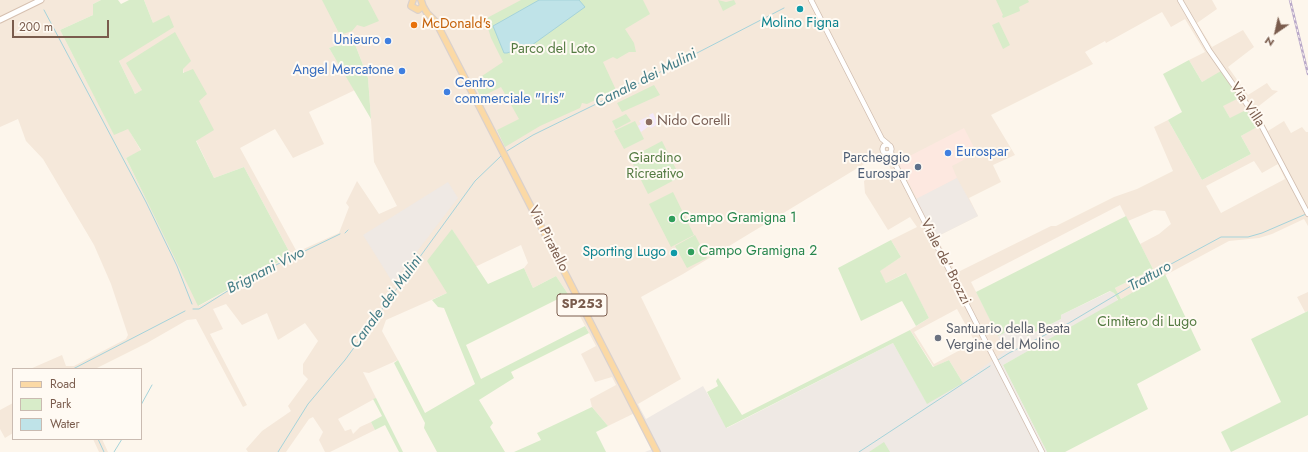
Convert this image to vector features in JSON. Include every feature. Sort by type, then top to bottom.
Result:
[{"type":"main road","points":[[0,20],[41,0]]},
{"type":"main road","name":"Via Piratello","points":[[413,0],[411,6],[430,18],[438,27]]},
{"type":"main road","name":"Via Piratello","points":[[418,10],[422,3],[438,27],[657,452]]},
{"type":"street","name":"Viale de' Brozzi","points":[[811,0],[882,139],[883,150],[892,158]]},
{"type":"street","name":"Via Villa","points":[[1180,0],[1209,50],[1260,123],[1307,213]]},
{"type":"street","name":"Viale de' Brozzi","points":[[882,139],[891,146],[892,158],[1042,452]]},
{"type":"street","points":[[883,147],[888,144]]},
{"type":"street","points":[[886,153],[891,151]]},
{"type":"shaded area","points":[[0,0],[101,0],[93,4],[93,15],[60,30],[114,134],[128,128],[141,151],[126,158],[199,306],[291,255],[244,167],[214,178],[196,140],[183,69],[135,94],[119,61],[153,23],[144,0],[1212,0],[1217,9],[1197,23],[1212,47],[1243,30],[1254,47],[1228,67],[1248,95],[1267,83],[1272,90],[1278,91],[1255,109],[1268,131],[1284,121],[1291,133],[1302,127],[1306,132],[1308,132],[1308,226],[1304,219],[1272,234],[1259,238],[1229,241],[1121,299],[1115,288],[1153,269],[1140,244],[1159,234],[1171,224],[1165,211],[1154,210],[1128,221],[1120,205],[971,282],[1006,351],[963,383],[949,360],[934,367],[910,330],[929,318],[905,273],[886,283],[879,271],[901,257],[891,240],[917,227],[910,217],[888,230],[865,193],[864,181],[875,174],[880,180],[893,174],[886,159],[879,155],[683,274],[641,297],[681,379],[638,404],[641,410],[608,426],[592,407],[590,399],[616,385],[612,377],[595,382],[581,354],[596,346],[568,294],[556,276],[533,288],[524,268],[528,263],[521,245],[475,267],[452,229],[447,293],[386,320],[382,331],[398,360],[369,373],[363,372],[376,398],[338,419],[345,431],[351,429],[353,434],[360,427],[371,422],[375,430],[330,452],[325,452],[319,440],[323,432],[313,417],[309,419],[286,452],[248,452],[246,449],[262,431],[291,411],[288,406],[308,379],[303,374],[303,364],[318,341],[305,323],[278,340],[267,313],[242,325],[226,304],[213,309],[223,329],[210,334],[247,405],[243,407],[196,319],[187,320],[147,343],[97,368],[32,368],[62,355],[66,366],[74,366],[126,339],[128,335],[111,284],[94,245],[43,159],[26,141],[18,119],[0,127]],"holes":[[[1162,12],[1171,27],[1185,19],[1205,52],[1189,60],[1202,82],[1221,72],[1239,98],[1222,105],[1230,118],[1256,127],[1241,136],[1251,154],[1202,180],[1168,120],[1154,127],[1173,171],[1137,189],[1114,197],[1056,226],[1051,226],[956,273],[936,237],[978,216],[969,198],[1001,182],[993,165],[1015,155],[991,115],[1093,64],[1085,52],[1105,41],[1106,43]],[[353,39],[368,78],[374,162],[397,206],[379,214],[357,181],[346,203],[349,207],[339,233],[297,252],[240,148],[275,129],[293,158],[324,144],[309,112],[355,90],[329,48]],[[1254,161],[1262,173],[1278,164],[1285,179],[1221,213],[1206,186]],[[957,309],[975,342],[934,364],[914,332]]]},
{"type":"shaded area","name":"Nido Corelli","points":[[653,113],[658,124],[651,128],[649,126],[641,132],[638,126],[641,124],[639,121],[647,117],[649,120],[651,119],[649,115]]},
{"type":"shaded area","points":[[964,128],[977,153],[952,166],[957,178],[917,199],[898,162]]},
{"type":"shaded area","points":[[957,178],[978,216],[936,237],[916,199]]},
{"type":"shaded area","points":[[448,182],[458,198],[393,283],[363,235]]},
{"type":"shaded area","points":[[1111,291],[1114,293],[1118,301],[1003,365],[1047,452],[645,452],[652,449],[635,412],[641,410],[646,419],[703,386],[727,428],[893,343],[927,403],[963,382],[1005,351],[998,336],[1021,324],[1027,336],[1061,319],[1061,315]]},
{"type":"shaded area","points":[[1308,292],[1308,311],[1305,312],[1297,297]]},
{"type":"shaded area","points":[[12,404],[12,434],[5,438],[0,429],[0,410]]},
{"type":"shaded area","points":[[93,440],[102,440],[108,452],[99,452]]},
{"type":"green space","points":[[101,0],[118,0],[121,4],[129,0],[144,0],[153,23],[169,15],[174,27],[119,61],[135,94],[142,90],[126,63],[175,32],[191,61],[183,69],[183,73],[193,69],[207,94],[199,101],[214,130],[196,141],[214,178],[244,167],[291,255],[198,306],[126,158],[141,150],[128,129],[114,135],[60,30],[93,15],[93,4]]},
{"type":"green space","points":[[322,0],[368,0],[379,21],[364,27],[357,25],[352,31],[340,35]]},
{"type":"green space","name":"Parco del Loto","points":[[521,0],[643,0],[650,14],[625,29],[634,43],[636,52],[629,52],[617,59],[613,57],[603,62],[616,90],[587,104],[582,103],[580,108],[540,126],[505,147],[497,130],[519,119],[501,87],[481,97],[473,82],[503,62],[491,38],[485,19]]},
{"type":"green space","points":[[718,0],[726,2],[734,0],[736,4],[723,11]]},
{"type":"green space","points":[[996,0],[1028,0],[1029,2],[1019,7],[1020,11],[1003,18]]},
{"type":"green space","points":[[999,22],[1010,45],[1003,49],[992,25]]},
{"type":"green space","points":[[353,39],[368,78],[371,119],[329,48]]},
{"type":"green space","points":[[1189,60],[1202,82],[1221,71],[1239,98],[1223,106],[1230,118],[1246,110],[1257,127],[1241,136],[1251,154],[1202,180],[1168,120],[1182,112],[1163,74]]},
{"type":"green space","points":[[654,85],[660,95],[622,112],[617,103]]},
{"type":"green space","points":[[626,114],[631,121],[616,129],[612,121]]},
{"type":"green space","points":[[635,121],[644,139],[624,149],[614,131]]},
{"type":"green space","name":"Giardino Ricreativo","points":[[662,141],[680,177],[648,194],[630,158]]},
{"type":"green space","name":"Campo Gramigna 1","points":[[673,192],[694,235],[671,247],[649,204]]},
{"type":"green space","name":"Cimitero di Lugo","points":[[1126,216],[1153,269],[1115,288],[1121,299],[1165,274],[1201,350],[1137,384],[1148,409],[1065,452],[1047,452],[1003,365],[1118,300],[1114,293],[1110,291],[1061,315],[1061,319],[1027,336],[1021,325],[998,336],[976,292]]},
{"type":"green space","points":[[452,229],[488,284],[524,268],[533,288],[556,276],[568,294],[466,345],[481,379],[585,326],[589,333],[511,372],[514,378],[479,400],[493,423],[490,427],[505,452],[437,452],[424,428],[425,423],[394,363],[398,360],[425,413],[475,384],[444,308],[438,307],[432,300],[447,293],[427,261]]},
{"type":"green space","name":"Campo Gramigna 2","points":[[695,235],[707,258],[687,268],[675,246]]},
{"type":"green space","points":[[891,240],[901,257],[880,271],[886,283],[906,273],[929,318],[916,326],[902,301],[861,321],[838,268]]},
{"type":"green space","points":[[1308,311],[1308,415],[1231,452],[1221,432],[1281,402],[1251,339]]},
{"type":"green space","points":[[910,330],[933,367],[949,360],[963,383],[927,404],[893,343],[726,428],[707,392],[718,386],[716,381],[718,378],[742,415]]},
{"type":"green space","points":[[376,398],[403,452],[399,452],[385,425],[375,430],[371,422],[382,416],[373,399]]},
{"type":"green space","points":[[592,407],[608,426],[596,432],[606,452],[514,452],[541,440],[537,433]]},
{"type":"green space","points":[[884,442],[890,452],[869,452]]},
{"type":"water","points":[[539,0],[579,0],[585,7],[532,45],[504,53],[493,26]]},
{"type":"waterway","name":"Canale dei Mulini","points":[[507,151],[533,135],[641,82],[784,8]]},
{"type":"waterway","points":[[44,10],[146,202],[177,266],[192,304]]},
{"type":"waterway","name":"Canale dei Mulini","points":[[278,452],[308,404],[345,360],[475,181],[501,156]]},
{"type":"waterway","name":"Tratturo","points":[[998,360],[1069,323],[1136,283],[1221,237],[1248,237],[1262,233],[1306,214]]},
{"type":"waterway","name":"Brignani Vivo","points":[[345,233],[348,230]]},
{"type":"waterway","name":"Brignani Vivo","points":[[193,309],[199,309],[245,280],[340,234]]},
{"type":"waterway","points":[[75,368],[185,311]]},
{"type":"waterway","name":"Tratturo","points":[[859,452],[990,366]]},
{"type":"waterway","points":[[142,403],[152,385]]},
{"type":"waterway","points":[[98,440],[104,452]]},
{"type":"waterway","points":[[114,452],[121,440]]},
{"type":"railway","points":[[1290,0],[1308,74]]},
{"type":"place","name":"Molino Figna","points":[[800,9]]},
{"type":"place","name":"McDonald's","points":[[414,25]]},
{"type":"place","name":"Unieuro","points":[[388,41]]},
{"type":"place","name":"Angel Mercatone","points":[[402,71]]},
{"type":"place","name":"Centro commerciale \"Iris\"","points":[[447,92]]},
{"type":"place","name":"Nido Corelli","points":[[649,122]]},
{"type":"place","name":"Eurospar","points":[[948,153]]},
{"type":"place","name":"Parcheggio Eurospar","points":[[918,167]]},
{"type":"place","name":"Campo Gramigna 1","points":[[672,219]]},
{"type":"place","name":"Campo Gramigna 2","points":[[691,252]]},
{"type":"place","name":"Sporting Lugo","points":[[674,253]]},
{"type":"place","name":"Santuario della Beata Vergine del Molino","points":[[938,338]]}]
